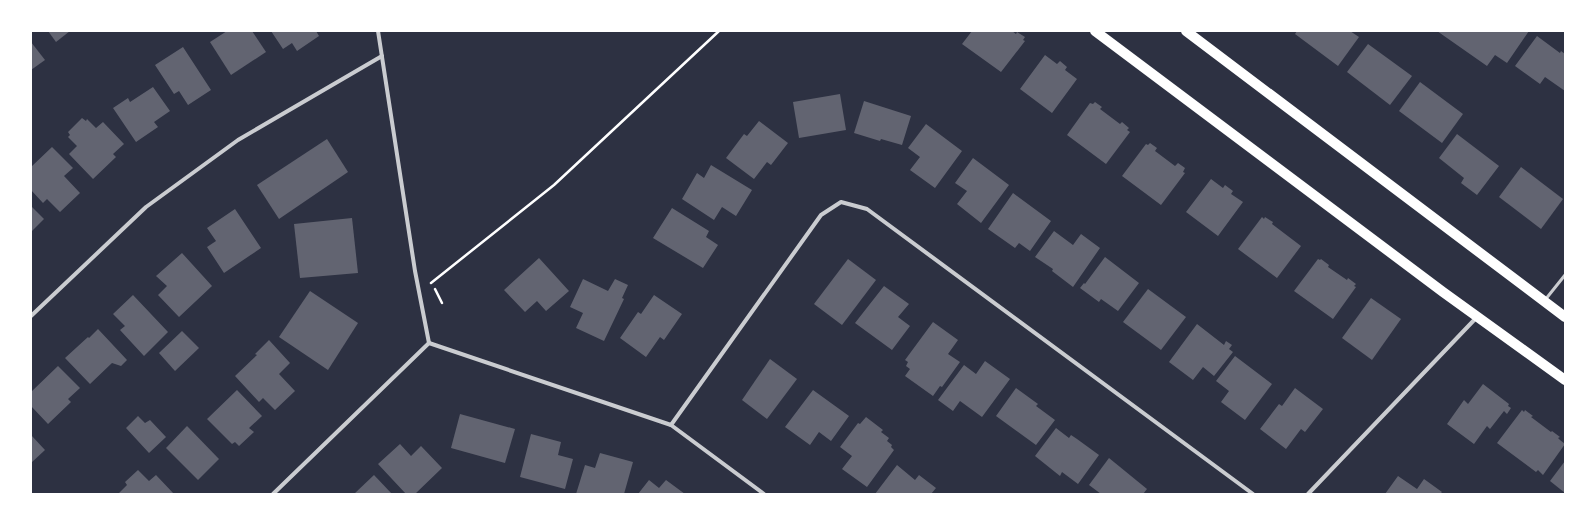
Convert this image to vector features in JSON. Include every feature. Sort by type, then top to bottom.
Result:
[{"type":"main road","points":[[1094,31],[1477,317],[1565,380]]},
{"type":"main road","points":[[1186,31],[1565,317]]},
{"type":"street","points":[[378,31],[415,271],[429,343]]},
{"type":"street","points":[[31,316],[146,207],[238,140],[382,56]]},
{"type":"street","points":[[671,425],[821,215],[841,202],[868,209],[1253,494]]},
{"type":"street","points":[[1308,494],[1477,317]]},
{"type":"street","points":[[429,343],[671,425],[764,494]]},
{"type":"street","points":[[273,494],[429,343]]},
{"type":"lane","points":[[1544,301],[1565,275]]},
{"type":"path","points":[[442,303],[431,283],[554,185],[719,31]]},
{"type":"building","points":[[48,31],[70,31],[56,42]]},
{"type":"building","points":[[227,31],[252,31],[266,52],[231,75],[210,42]]},
{"type":"building","points":[[271,31],[316,31],[319,36],[297,51],[292,43],[283,49]]},
{"type":"building","points":[[972,31],[1012,31],[1025,37],[1023,40],[1025,41],[1001,72],[962,44]]},
{"type":"building","points":[[1297,31],[1350,31],[1359,37],[1338,66],[1295,34]]},
{"type":"building","points":[[1437,31],[1529,31],[1507,63],[1495,55],[1487,66]]},
{"type":"building","points":[[1537,36],[1560,53],[1561,51],[1565,54],[1565,91],[1545,77],[1540,84],[1515,66]]},
{"type":"building","points":[[31,42],[45,60],[31,70]]},
{"type":"building","points":[[1368,44],[1412,76],[1390,105],[1347,72]]},
{"type":"building","points":[[183,47],[211,90],[188,105],[179,91],[174,94],[155,65]]},
{"type":"building","points":[[1045,55],[1057,64],[1060,61],[1067,67],[1065,70],[1077,79],[1052,113],[1020,89]]},
{"type":"building","points":[[1420,82],[1463,114],[1442,143],[1399,111]]},
{"type":"building","points":[[153,87],[170,111],[154,122],[158,127],[136,142],[113,108],[128,98],[130,102]]},
{"type":"building","points":[[840,94],[846,130],[799,138],[793,102]]},
{"type":"building","points":[[864,101],[911,116],[902,145],[881,139],[880,141],[854,133]]},
{"type":"building","points":[[1095,102],[1102,107],[1100,109],[1120,124],[1122,122],[1129,128],[1127,130],[1130,132],[1106,164],[1067,135],[1090,103],[1093,104]]},
{"type":"building","points":[[82,118],[86,121],[87,119],[96,128],[103,122],[124,144],[113,154],[116,157],[93,179],[69,154],[77,146],[68,137],[70,135],[68,132]]},
{"type":"building","points":[[759,121],[788,143],[771,165],[767,162],[754,179],[726,158],[744,134],[747,136]]},
{"type":"building","points":[[926,124],[962,151],[935,188],[910,170],[920,157],[908,148]]},
{"type":"building","points":[[1457,134],[1499,166],[1477,195],[1461,183],[1464,178],[1439,158]]},
{"type":"building","points":[[327,139],[348,172],[279,219],[257,185]]},
{"type":"building","points":[[1150,143],[1157,148],[1155,151],[1175,166],[1178,163],[1185,168],[1183,172],[1185,173],[1161,205],[1122,176],[1146,144],[1148,145]]},
{"type":"building","points":[[52,147],[73,168],[64,176],[80,193],[60,212],[47,199],[43,203],[31,190],[31,167]]},
{"type":"building","points":[[973,158],[1009,185],[981,223],[957,204],[967,191],[955,183]]},
{"type":"building","points":[[711,165],[752,190],[736,216],[722,207],[714,220],[682,199],[697,173],[704,178]]},
{"type":"building","points":[[1521,167],[1563,199],[1541,229],[1499,197]]},
{"type":"building","points":[[1211,179],[1223,188],[1225,185],[1233,191],[1231,194],[1243,202],[1218,236],[1186,212]]},
{"type":"building","points":[[1013,193],[1051,221],[1030,251],[1019,243],[1015,248],[988,229]]},
{"type":"building","points":[[31,206],[44,219],[31,232]]},
{"type":"building","points":[[672,208],[709,231],[706,237],[718,245],[703,268],[653,238]]},
{"type":"building","points":[[235,209],[261,248],[224,273],[207,247],[216,241],[207,228]]},
{"type":"building","points":[[1262,217],[1264,219],[1265,217],[1273,222],[1272,224],[1301,246],[1277,278],[1238,249]]},
{"type":"building","points":[[352,218],[358,273],[300,278],[294,224]]},
{"type":"building","points":[[1054,231],[1073,245],[1081,234],[1100,248],[1073,287],[1052,271],[1053,269],[1035,257]]},
{"type":"building","points":[[182,253],[212,286],[179,317],[158,295],[167,286],[156,276]]},
{"type":"building","points":[[1105,257],[1139,283],[1118,311],[1101,299],[1099,302],[1080,288],[1084,283],[1085,284]]},
{"type":"building","points":[[539,258],[569,291],[546,311],[537,301],[525,312],[504,290]]},
{"type":"building","points":[[848,259],[876,280],[842,325],[814,304]]},
{"type":"building","points":[[1318,259],[1321,259],[1329,265],[1328,267],[1347,280],[1348,278],[1356,284],[1354,286],[1356,287],[1333,319],[1294,291]]},
{"type":"building","points":[[583,279],[608,291],[615,279],[628,285],[622,298],[624,299],[604,341],[576,328],[583,313],[570,307]]},
{"type":"building","points":[[884,286],[909,304],[898,317],[910,326],[892,350],[855,323]]},
{"type":"building","points":[[1148,289],[1186,317],[1161,350],[1123,322]]},
{"type":"building","points":[[310,291],[358,323],[328,370],[279,337]]},
{"type":"building","points":[[133,295],[168,332],[144,356],[120,330],[125,326],[113,314]]},
{"type":"building","points":[[654,295],[682,314],[664,340],[660,337],[646,357],[620,338],[638,312],[641,314]]},
{"type":"building","points":[[1371,298],[1401,319],[1372,360],[1342,338]]},
{"type":"building","points":[[933,322],[958,340],[948,354],[960,362],[942,387],[940,386],[933,396],[905,376],[910,369],[906,366],[908,362],[905,360]]},
{"type":"building","points":[[1197,324],[1224,345],[1226,341],[1232,345],[1229,349],[1233,352],[1214,376],[1203,367],[1193,380],[1169,362]]},
{"type":"building","points":[[98,329],[127,360],[121,366],[112,363],[90,384],[65,358]]},
{"type":"building","points":[[182,331],[199,348],[175,371],[159,353]]},
{"type":"building","points":[[269,340],[290,363],[279,374],[295,391],[275,410],[263,398],[259,402],[235,376],[257,355],[255,354]]},
{"type":"building","points":[[1235,356],[1272,384],[1245,420],[1221,402],[1229,391],[1216,381]]},
{"type":"building","points":[[770,359],[797,379],[767,419],[742,400]]},
{"type":"building","points":[[985,361],[1010,379],[982,417],[960,401],[953,411],[938,400],[964,365],[976,374]]},
{"type":"building","points":[[58,366],[80,388],[68,399],[71,402],[48,424],[31,406],[31,392]]},
{"type":"building","points":[[1483,384],[1509,404],[1508,406],[1511,408],[1507,414],[1504,411],[1490,429],[1487,426],[1474,444],[1447,424],[1464,400],[1468,404]]},
{"type":"building","points":[[1016,388],[1038,404],[1036,406],[1055,420],[1036,445],[996,416]]},
{"type":"building","points":[[1295,388],[1323,409],[1305,432],[1301,429],[1286,449],[1260,429],[1279,404],[1282,406]]},
{"type":"building","points":[[237,390],[262,416],[249,428],[254,432],[239,446],[235,442],[232,444],[207,419]]},
{"type":"building","points":[[813,390],[849,416],[831,441],[819,432],[810,445],[785,427]]},
{"type":"building","points":[[1522,410],[1524,412],[1525,410],[1533,416],[1531,417],[1560,437],[1558,438],[1565,444],[1543,475],[1538,470],[1536,472],[1497,443]]},
{"type":"building","points":[[460,414],[515,429],[505,463],[451,448]]},
{"type":"building","points":[[138,416],[145,423],[150,420],[166,437],[149,453],[126,428]]},
{"type":"building","points":[[866,417],[883,430],[881,432],[889,438],[887,441],[892,445],[891,447],[894,450],[867,487],[842,469],[852,456],[840,447],[858,423],[860,424]]},
{"type":"building","points":[[187,426],[219,459],[198,480],[166,448]]},
{"type":"building","points":[[1056,428],[1069,438],[1071,435],[1099,455],[1078,484],[1062,472],[1060,476],[1035,456]]},
{"type":"building","points":[[531,434],[561,442],[558,455],[573,459],[565,489],[520,477]]},
{"type":"building","points":[[31,435],[45,450],[31,463]]},
{"type":"building","points":[[400,444],[411,456],[421,446],[442,468],[415,494],[406,494],[378,464]]},
{"type":"building","points":[[600,453],[633,462],[624,494],[576,494],[585,465],[595,468]]},
{"type":"building","points":[[1109,458],[1147,489],[1143,494],[1101,494],[1089,485]]},
{"type":"building","points":[[1565,461],[1565,493],[1550,481]]},
{"type":"building","points":[[897,465],[915,480],[919,475],[936,488],[931,494],[875,494]]},
{"type":"building","points":[[138,470],[149,481],[156,475],[174,494],[118,494],[127,485],[125,482]]},
{"type":"building","points":[[374,475],[392,494],[354,494]]},
{"type":"building","points":[[1398,476],[1417,489],[1424,479],[1442,492],[1440,494],[1385,494]]},
{"type":"building","points":[[649,480],[659,488],[666,480],[685,494],[638,494]]}]
